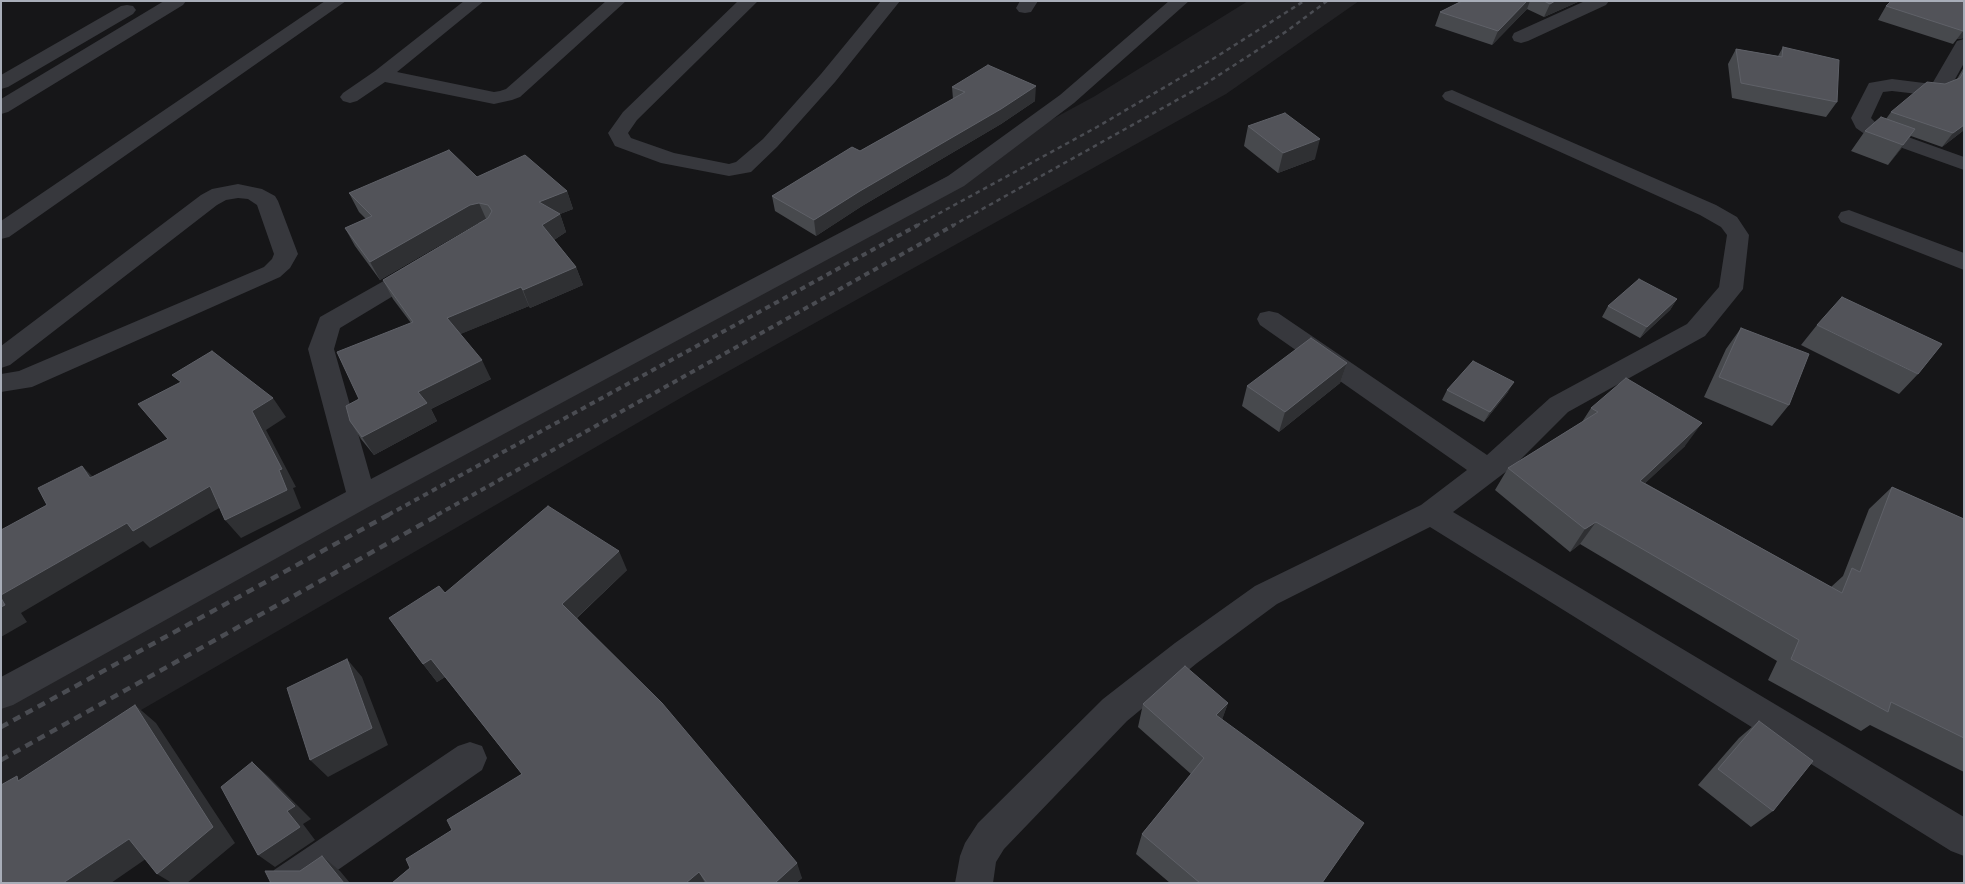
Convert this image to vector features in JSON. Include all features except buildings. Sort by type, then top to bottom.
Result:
[{"type":"street","points":[[1,84],[142,1]]},
{"type":"street","points":[[1,108],[177,1]]},
{"type":"street","points":[[1,232],[337,1]]},
{"type":"street","points":[[350,97],[382,75],[475,1]]},
{"type":"street","points":[[382,75],[494,98],[505,96],[512,93],[618,1]]},
{"type":"street","points":[[749,1],[630,116],[618,133],[622,142],[669,158],[730,170],[744,167],[783,128],[891,1]]},
{"type":"street","points":[[1,694],[362,497],[956,181],[1067,99],[1180,1]]},
{"type":"street","points":[[1520,36],[1600,1]]},
{"type":"street","points":[[1964,45],[1942,86],[1935,90],[1892,85],[1876,87],[1861,118],[1863,124],[1873,131],[1964,164]]},
{"type":"street","points":[[974,883],[978,856],[991,836],[1116,710],[1186,654],[1266,596],[1295,578],[1432,513],[1506,456],[1559,405],[1696,330],[1731,289],[1738,234],[1729,222],[1708,210],[1452,96]]},
{"type":"street","points":[[1,359],[209,200],[220,194],[238,191],[254,194],[267,201],[286,254],[282,263],[272,272],[23,380],[1,383]]},
{"type":"street","points":[[1849,217],[1964,262]]},
{"type":"street","points":[[362,497],[321,349],[329,323],[437,259]]},
{"type":"street","points":[[1269,319],[1488,470]]},
{"type":"street","points":[[1432,513],[1964,838]]},
{"type":"street","points":[[286,883],[470,758]]},
{"type":"shaded area","points":[[1248,1],[1359,1],[1226,94],[691,392],[1,791],[1,685],[364,494],[1095,96]]},
{"type":"railway","points":[[916,226],[1097,127],[1216,57],[1304,1]]},
{"type":"railway","points":[[952,226],[1202,86],[1287,31],[1327,1]]},
{"type":"railway","points":[[388,515],[918,225]]},
{"type":"railway","points":[[437,515],[954,225]]},
{"type":"railway","points":[[1,727],[390,514]]},
{"type":"railway","points":[[1,760],[440,514]]}]
